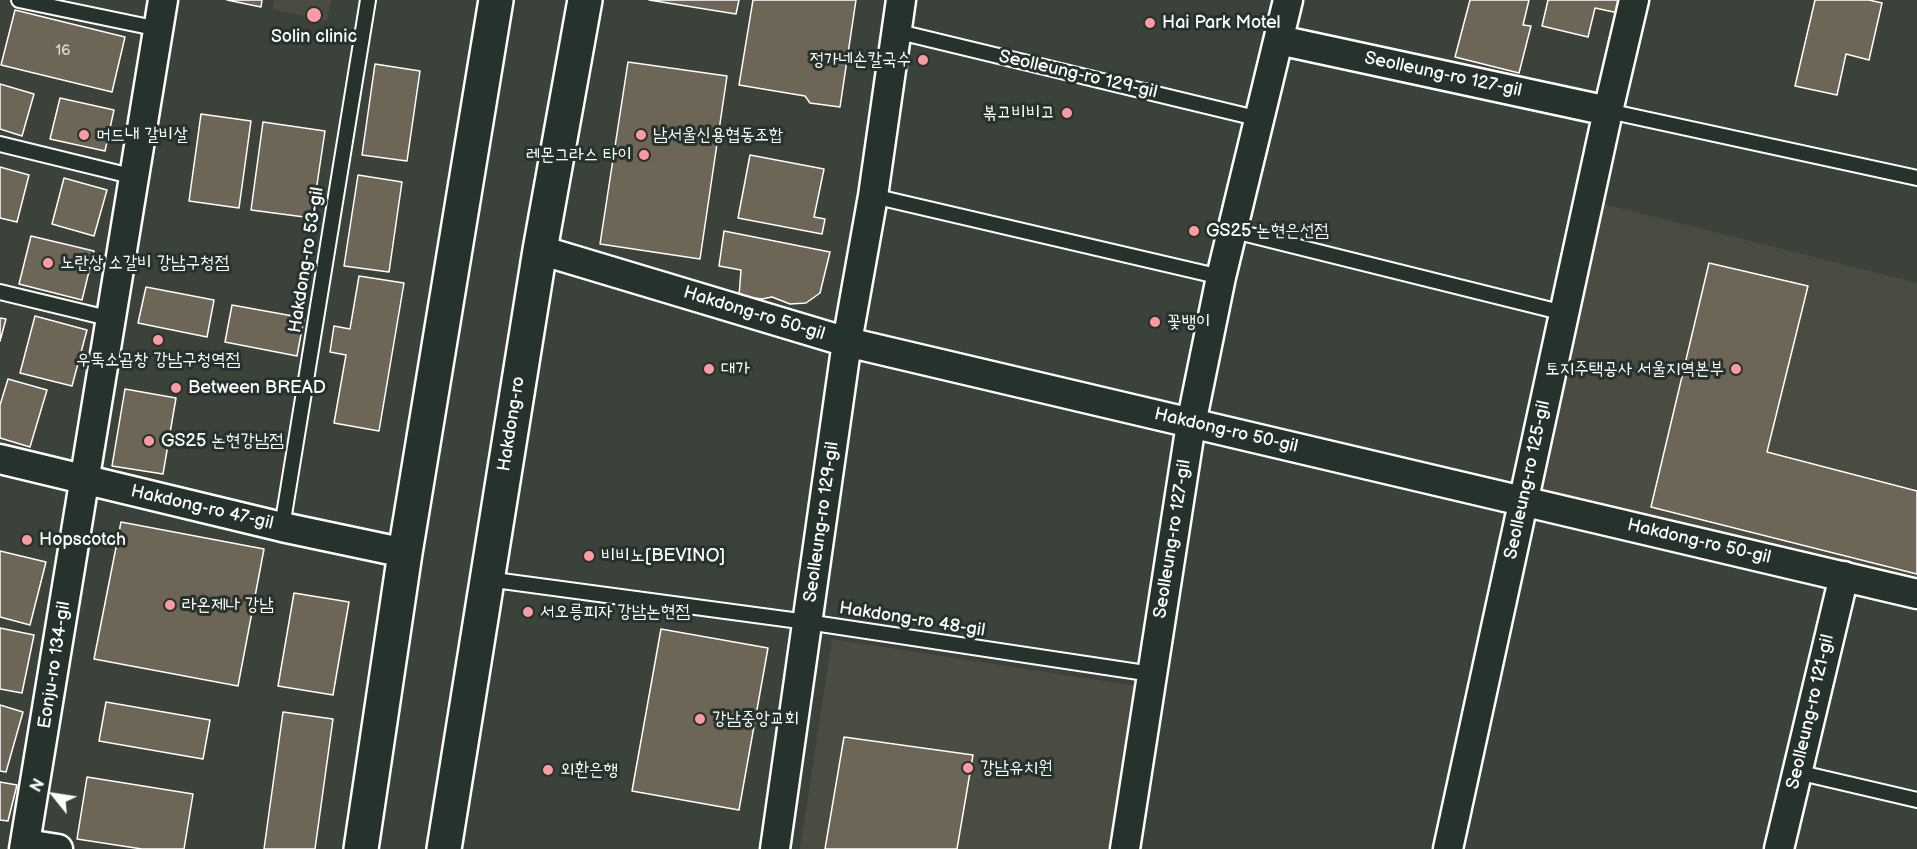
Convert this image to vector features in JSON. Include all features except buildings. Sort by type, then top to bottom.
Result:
[{"type":"main road","points":[[362,849],[405,553],[496,0]]},
{"type":"main road","name":"Hakdong-ro","points":[[444,849],[540,250],[585,0]]},
{"type":"street","name":"Eonju-ro 134-gil","points":[[25,846],[163,0]]},
{"type":"street","name":"Seolleung-ro 129-gil","points":[[775,849],[847,342],[873,196],[901,0]]},
{"type":"street","name":"Seolleung-ro 127-gil","points":[[1125,849],[1191,424],[1221,277],[1234,231],[1288,0]]},
{"type":"street","name":"Seolleung-ro 125-gil","points":[[1448,849],[1634,0]]},
{"type":"street","name":"Seolleung-ro 127-gil","points":[[1279,40],[1608,111]]},
{"type":"street","name":"Hakdong-ro 50-gil","points":[[540,250],[847,342],[1917,594]]},
{"type":"street","name":"Hakdong-ro 47-gil","points":[[0,459],[282,527],[405,553]]},
{"type":"street","name":"Seolleung-ro 121-gil","points":[[1779,849],[1844,576]]},
{"type":"street","points":[[25,846],[58,849]]},
{"type":"lane","points":[[18,0],[159,29]]},
{"type":"lane","name":"Hakdong-ro 53-gil","points":[[282,527],[368,0]]},
{"type":"lane","name":"Seolleung-ro 129-gil","points":[[895,31],[1260,119]]},
{"type":"lane","points":[[1608,111],[1917,178]]},
{"type":"lane","points":[[0,144],[135,177]]},
{"type":"lane","points":[[873,196],[1221,277]]},
{"type":"lane","points":[[1234,231],[1564,313]]},
{"type":"lane","points":[[0,292],[112,319]]},
{"type":"lane","name":"Hakdong-ro 48-gil","points":[[487,579],[807,622],[1152,674]]},
{"type":"lane","points":[[1797,772],[1917,800]]},
{"type":"shaded area","name":"Solin clinic","points":[[274,0],[331,0],[327,21],[272,9]]},
{"type":"shaded area","points":[[1603,204],[1917,283],[1917,581],[1539,491]]},
{"type":"shaded area","name":"강남유치원","points":[[832,639],[1137,686],[1111,849],[800,849]]},
{"type":"place","name":"Solin clinic","points":[[314,15]]},
{"type":"place","name":"Hai Park Motel","points":[[1150,23]]},
{"type":"place","name":"정가네손칼국수","points":[[923,60]]},
{"type":"place","name":"볶고비비고","points":[[1067,113]]},
{"type":"place","name":"머드내 갈비살","points":[[84,135]]},
{"type":"place","name":"남서울신용협동조합","points":[[641,135]]},
{"type":"place","name":"레몬그라스 타이","points":[[644,155]]},
{"type":"place","name":"GS25 논현은선점","points":[[1194,231]]},
{"type":"place","name":"노란상 소갈비 강남구청점","points":[[48,263]]},
{"type":"place","name":"꽃뱅이","points":[[1155,322]]},
{"type":"place","name":"우뚝소곱창 강남구청역점","points":[[158,340]]},
{"type":"place","name":"대가","points":[[709,369]]},
{"type":"place","name":"토지주택공사 서울지역본부","points":[[1736,369]]},
{"type":"place","name":"Between BREAD","points":[[176,388]]},
{"type":"place","name":"GS25 논현강남점","points":[[149,441]]},
{"type":"place","name":"Hopscotch","points":[[27,540]]},
{"type":"place","name":"비비노[BEVINO]","points":[[589,556]]},
{"type":"place","name":"라온제나 강남","points":[[170,605]]},
{"type":"place","name":"서오릉피자 강남논현점","points":[[528,612]]},
{"type":"place","name":"강남중앙교회","points":[[700,719]]},
{"type":"place","name":"강남유치원","points":[[968,768]]},
{"type":"place","name":"외환은행","points":[[548,770]]}]
